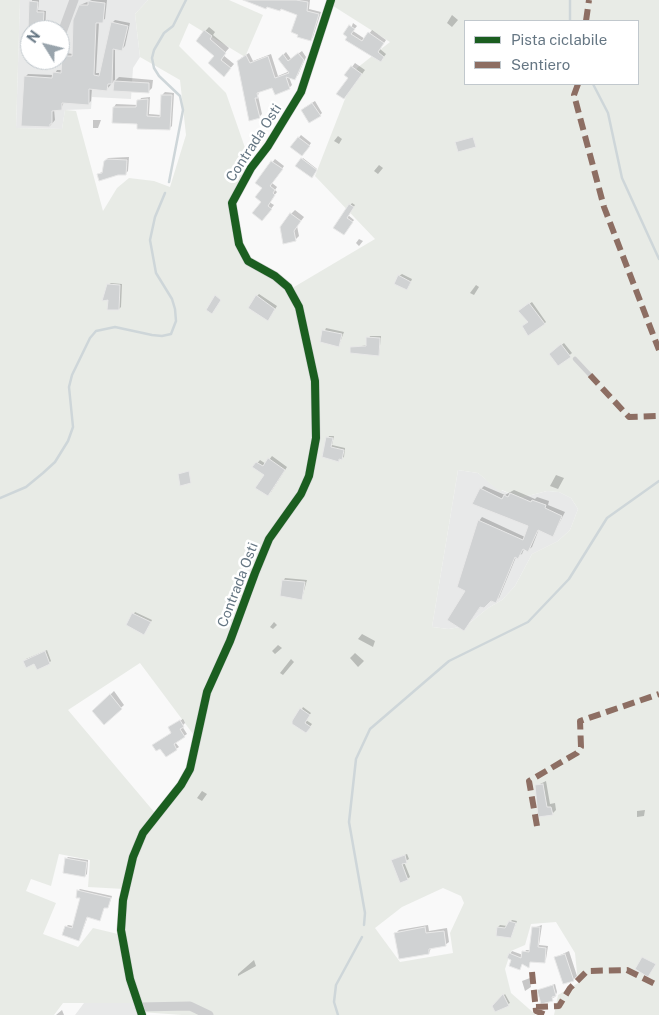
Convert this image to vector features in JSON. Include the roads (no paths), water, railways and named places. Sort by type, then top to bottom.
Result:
[{"type":"street","points":[[67,20],[74,0]]},
{"type":"street","name":"Contrada Osti","points":[[140,1011],[130,979],[121,930],[123,900],[133,857],[143,833],[181,786],[190,769],[207,692],[230,641],[254,573],[269,539],[301,494],[309,476],[316,438],[315,381],[299,307],[288,287],[275,276],[248,261],[239,244],[232,203],[251,168],[268,146],[301,92],[331,0]]},
{"type":"street","points":[[140,1011],[190,1006],[209,1015]]},
{"type":"lane","points":[[575,359],[590,375]]},
{"type":"waterway","points":[[169,182],[183,110],[180,96],[159,76],[154,68],[152,58],[154,50],[164,33],[173,26],[186,0]]},
{"type":"waterway","points":[[570,0],[570,20]]},
{"type":"waterway","points":[[594,85],[608,113],[622,178],[659,259]]},
{"type":"waterway","points":[[0,498],[26,487],[43,473],[55,462],[68,441],[73,427],[69,387],[72,375],[90,338],[96,331],[115,327],[152,335],[162,336],[171,334],[176,321],[175,309],[172,299],[156,273],[150,240],[155,217],[165,193]]},
{"type":"waterway","points":[[364,925],[365,913],[349,822],[356,759],[370,729],[449,661],[528,622],[569,579],[607,518],[659,481]]},
{"type":"waterway","points":[[338,1015],[334,1002],[336,985],[362,937]]}]
